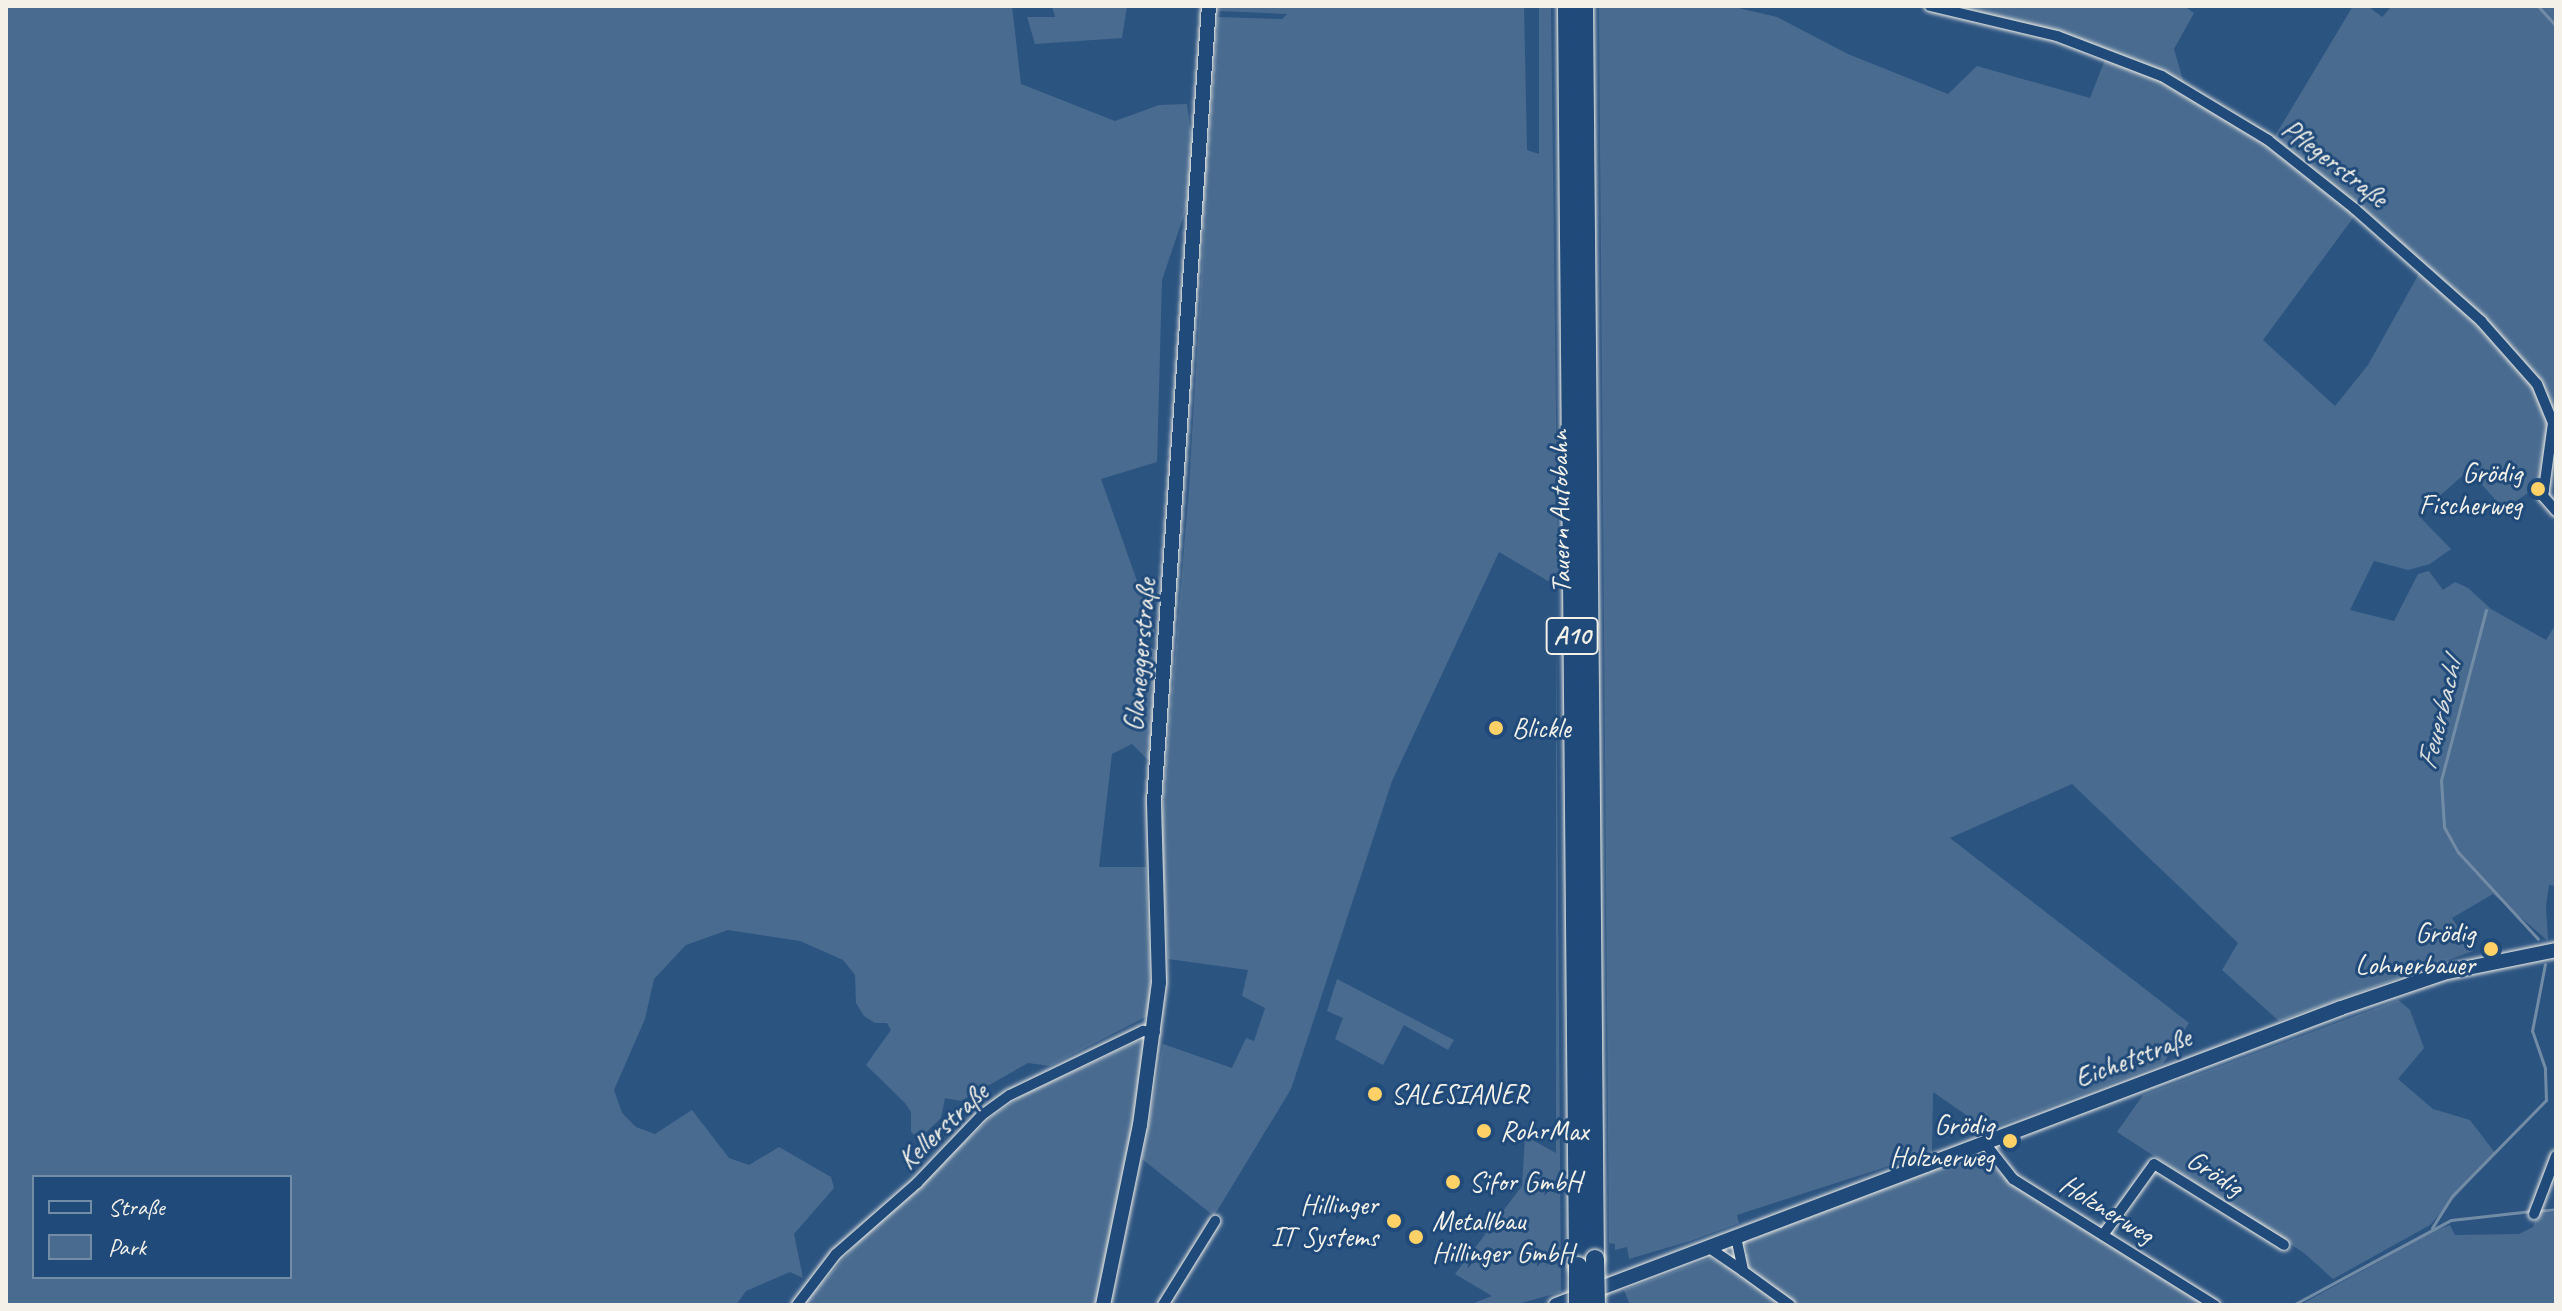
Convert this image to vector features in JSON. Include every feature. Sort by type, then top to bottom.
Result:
[{"type":"highway","name":"Tauern Autobahn","points":[[1567,6],[1586,1262],[1596,1305]]},
{"type":"highway","name":"Tauern Autobahn","points":[[1578,1305],[1586,1262],[1584,6]]},
{"type":"street","name":"Glaneggerstraße","points":[[1103,1305],[1155,1032],[1159,982],[1154,802],[1209,6]]},
{"type":"street","name":"Pflegerstraße","points":[[1930,6],[2057,36],[2162,76],[2268,140],[2401,247],[2518,359],[2553,408],[2554,436],[2543,496],[2556,511]]},
{"type":"street","name":"Eichetstraße","points":[[1556,1305],[1984,1142],[2443,973],[2556,950]]},
{"type":"street","name":"Kellerstraße","points":[[797,1305],[836,1254],[917,1183],[982,1115],[1010,1095],[1130,1037],[1155,1032]]},
{"type":"street","name":"Holznerweg","points":[[1984,1142],[2013,1179],[2215,1305]]},
{"type":"street","points":[[2535,1210],[2556,1156]]},
{"type":"street","name":"Grödig","points":[[2103,1235],[2154,1164],[2284,1245]]},
{"type":"street","points":[[1163,1305],[1215,1221]]},
{"type":"street","points":[[1736,1237],[1743,1271]]},
{"type":"street","points":[[1708,1247],[1790,1305]]},
{"type":"green space","points":[[6,6],[1012,6],[1021,84],[1115,121],[1159,105],[1187,104],[1191,137],[1208,150],[1218,17],[1282,19],[1287,14],[1219,11],[1219,6],[1524,6],[1527,150],[1539,154],[1539,6],[1551,6],[1558,579],[1548,581],[1499,552],[1392,781],[1291,1089],[1214,1216],[1142,1159],[1163,1044],[1232,1068],[1246,1038],[1254,1041],[1265,1008],[1242,996],[1248,970],[1168,959],[1161,826],[1189,489],[1204,230],[1187,206],[1162,280],[1157,462],[1101,479],[1155,632],[1137,639],[1162,654],[1153,758],[1148,760],[1132,744],[1112,754],[1099,867],[1146,867],[1151,1014],[1050,1066],[1028,1063],[961,1101],[945,1098],[941,1118],[919,1139],[911,1132],[911,1112],[905,1103],[866,1065],[891,1030],[887,1023],[875,1023],[864,1016],[856,1003],[855,975],[843,960],[800,941],[728,930],[686,945],[654,979],[645,1019],[614,1090],[622,1113],[636,1127],[655,1134],[692,1110],[729,1158],[749,1165],[779,1147],[831,1177],[834,1188],[794,1234],[803,1278],[790,1272],[746,1291],[736,1305],[6,1305]]},
{"type":"green space","points":[[1052,6],[1127,6],[1122,38],[1035,44],[1027,17],[1055,17]]},
{"type":"green space","points":[[1599,6],[1730,6],[1777,17],[1848,54],[1948,94],[1977,66],[2090,98],[2108,52],[2057,32],[1956,6],[2184,6],[2194,13],[2174,49],[2185,87],[2275,136],[2353,6],[2368,6],[2382,17],[2392,6],[2556,6],[2556,435],[2550,478],[2510,505],[2500,505],[2469,470],[2418,515],[2451,549],[2430,564],[2408,570],[2374,561],[2350,610],[2394,621],[2418,574],[2429,571],[2443,590],[2455,582],[2468,588],[2491,609],[2546,640],[2556,624],[2556,886],[2549,885],[2546,906],[2548,941],[2493,894],[2452,918],[2473,951],[2279,1021],[2222,970],[2238,943],[2072,784],[1950,838],[2189,1023],[2163,1064],[1988,1130],[1933,1092],[1932,1152],[1737,1215],[1739,1223],[1629,1259],[1627,1247],[1615,1250],[1615,1244],[1609,1243]],"holes":[[[2356,214],[2421,270],[2368,365],[2335,406],[2263,340]]]},
{"type":"green space","points":[[1556,623],[1561,1292],[1514,1305],[1469,1305],[1492,1296],[1455,1274],[1522,1186],[1525,1136],[1556,1153]]},
{"type":"green space","points":[[1337,979],[1454,1040],[1448,1050],[1404,1025],[1383,1065],[1335,1039],[1343,1018],[1327,1011]]},
{"type":"green space","points":[[2398,1000],[2410,1010],[2424,1048],[2398,1079],[2433,1109],[2470,1120],[2495,1153],[2430,1225],[2333,1279],[2304,1253],[2117,1132],[2143,1095]]},
{"type":"green space","points":[[1138,1041],[1144,1043],[1145,1061],[1099,1305],[803,1305],[860,1240],[991,1117],[1023,1095]]},
{"type":"green space","points":[[1978,1153],[2004,1176],[2208,1305],[1630,1305],[1624,1290],[1711,1258],[1724,1266],[1748,1253],[1744,1241]]},
{"type":"green space","points":[[2538,1212],[2556,1212],[2556,1305],[2300,1305],[2438,1229],[2450,1225],[2455,1235],[2519,1234],[2533,1227]]},
{"type":"waterway","points":[[2538,6],[2556,26]]},
{"type":"waterway","name":"Feuerbachl","points":[[2486,610],[2441,780],[2444,827],[2458,852],[2538,939]]},
{"type":"waterway","name":"Feuerbachl","points":[[2432,1228],[2452,1196],[2546,1100],[2545,1068],[2532,1031],[2545,964]]},
{"type":"waterway","points":[[2538,1211],[2556,1209]]},
{"type":"waterway","points":[[2293,1305],[2451,1220],[2531,1211]]},
{"type":"place","name":"Grödig Fischerweg","points":[[2538,489]]},
{"type":"place","name":"Blickle","points":[[1496,728]]},
{"type":"place","name":"Grödig Lohnerbauer","points":[[2491,949]]},
{"type":"place","name":"SALESIANER","points":[[1375,1094]]},
{"type":"place","name":"RohrMax","points":[[1484,1131]]},
{"type":"place","name":"Grödig Holznerweg","points":[[2010,1141]]},
{"type":"place","name":"Sifor GmbH","points":[[1453,1182]]},
{"type":"place","name":"Hillinger IT Systems","points":[[1394,1221]]},
{"type":"place","name":"Metallbau Hillinger GmbH","points":[[1416,1237]]}]
